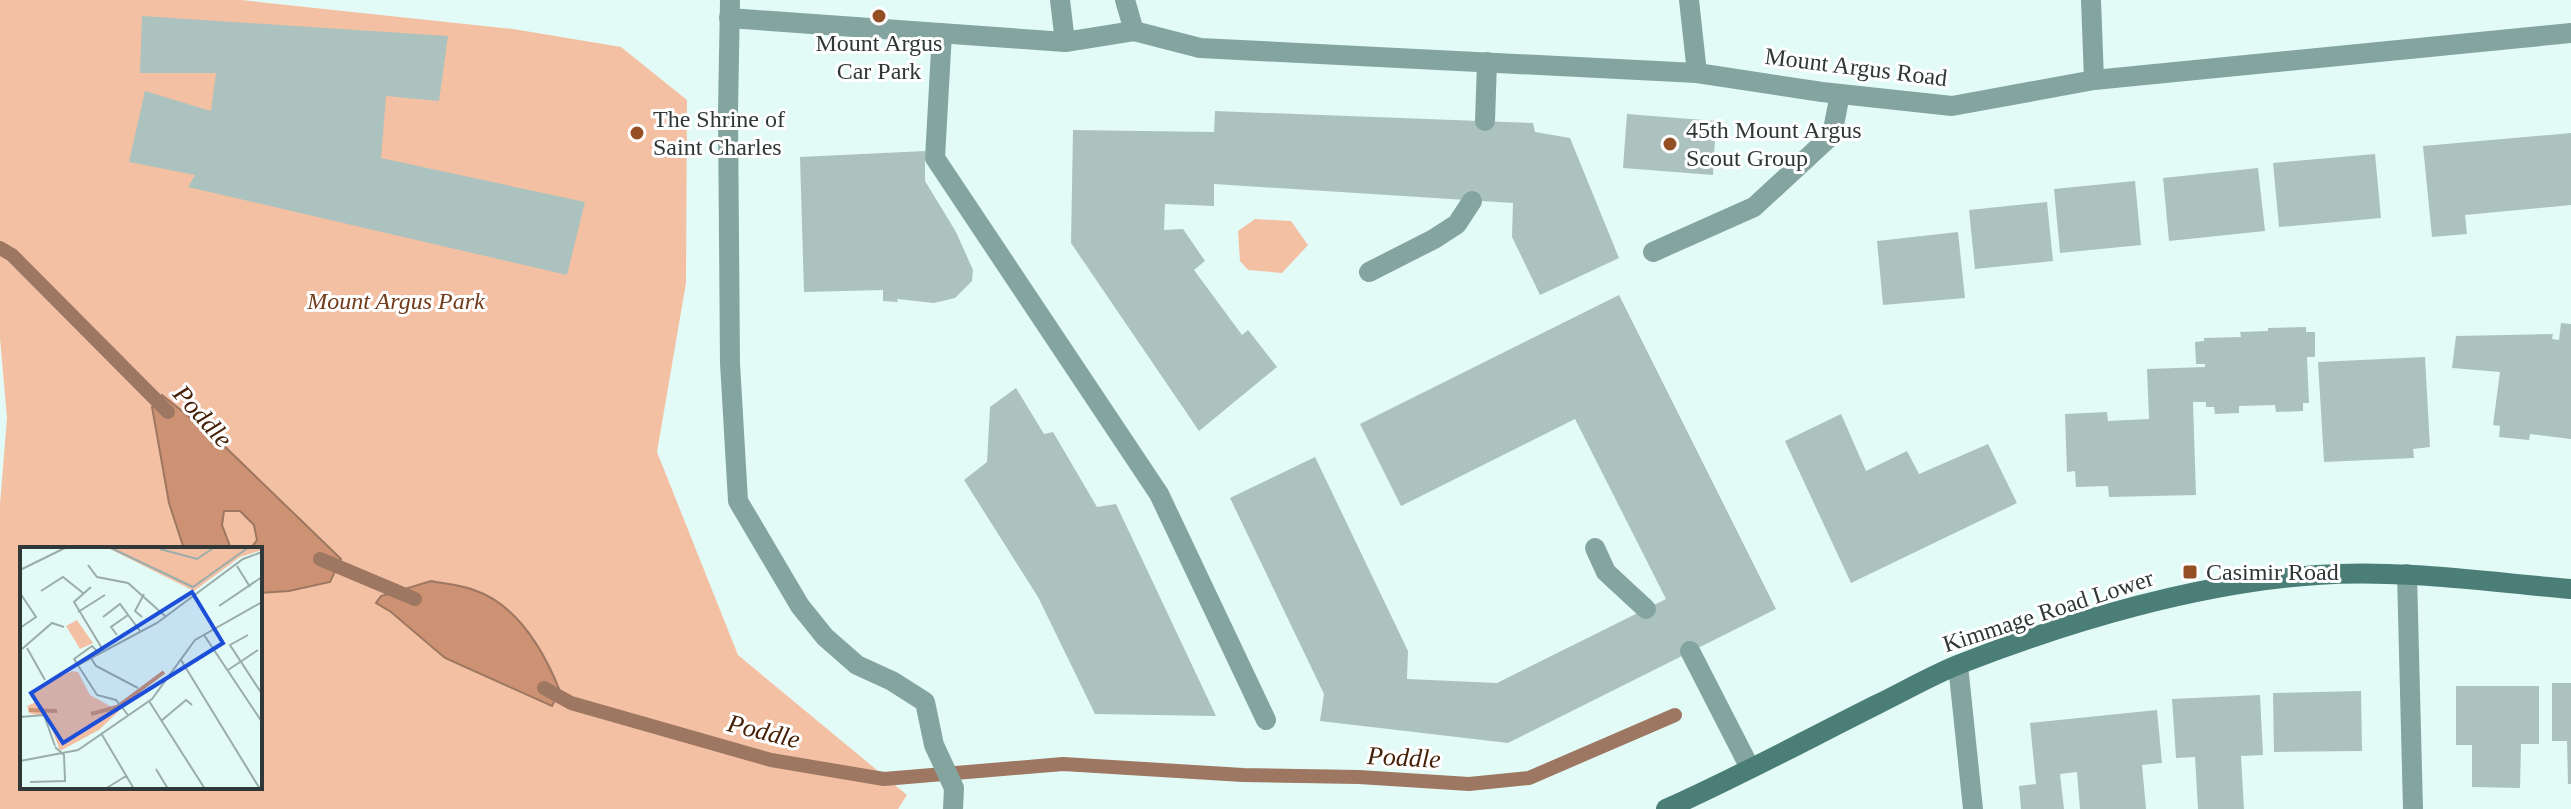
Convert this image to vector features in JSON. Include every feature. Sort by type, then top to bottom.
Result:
[{"type":"main road","name":"Kimmage Road Lower","points":[[1666,809],[1958,665],[2088,620],[2169,597],[2318,575],[2407,574],[2571,589]]},
{"type":"street","points":[[1060,0],[1065,42]]},
{"type":"street","points":[[953,809],[954,788],[934,745],[925,702],[892,681],[857,665],[825,637],[800,606],[738,501],[730,363],[730,9],[942,33],[1065,42],[1134,31],[1125,0]]},
{"type":"street","points":[[1689,0],[1697,73]]},
{"type":"street","points":[[2091,0],[2094,80]]},
{"type":"street","name":"Mount Argus Road","points":[[1134,31],[1200,48],[1697,73],[1840,94],[1952,106],[2094,80],[2571,33]]},
{"type":"street","points":[[942,33],[935,158],[1159,494],[1266,720]]},
{"type":"street","points":[[1485,121],[1487,62]]},
{"type":"street","points":[[1653,252],[1754,207],[1832,135],[1840,94]]},
{"type":"street","points":[[1369,272],[1457,224],[1472,201]]},
{"type":"street","points":[[1595,548],[1606,572],[1646,609]]},
{"type":"street","points":[[2407,574],[2413,809]]},
{"type":"street","points":[[1690,651],[1750,768]]},
{"type":"street","points":[[1958,665],[1973,809]]},
{"type":"green space","name":"Mount Argus Park","points":[[0,0],[241,0],[513,29],[621,47],[687,100],[686,283],[657,452],[738,655],[907,795],[898,809],[0,809],[0,504],[7,418],[0,338]]},
{"type":"green space","points":[[1255,219],[1291,221],[1308,245],[1282,273],[1248,270],[1240,261],[1238,231]]},
{"type":"shaded area","points":[[162,395],[217,439],[341,559],[330,582],[289,591],[262,593],[262,547],[252,547],[257,540],[254,525],[240,511],[224,511],[222,525],[233,547],[183,547],[169,503],[152,407]]},
{"type":"shaded area","points":[[431,581],[474,590],[504,606],[516,618],[537,645],[560,691],[552,706],[445,658],[376,603],[381,596]]},
{"type":"building","points":[[142,16],[448,36],[439,101],[386,96],[381,158],[585,202],[567,275],[188,187],[195,175],[129,162],[145,91],[211,111],[216,73],[140,73]]},
{"type":"building","points":[[1215,111],[1533,123],[1535,132],[1570,138],[1619,258],[1540,295],[1512,237],[1513,203],[1214,184],[1214,206],[1165,204],[1164,230],[1183,229],[1205,261],[1194,270],[1242,335],[1248,330],[1277,367],[1199,431],[1071,243],[1073,130],[1214,132]]},
{"type":"building","name":"45th Mount Argus Scout Group","points":[[1627,114],[1716,121],[1713,175],[1623,168]]},
{"type":"building","points":[[2571,133],[2571,205],[2465,215],[2467,234],[2432,237],[2423,146]]},
{"type":"building","points":[[925,151],[925,181],[956,232],[973,270],[972,281],[955,298],[934,303],[897,299],[898,302],[883,301],[883,290],[804,292],[800,157]]},
{"type":"building","points":[[2375,154],[2381,218],[2279,227],[2273,163]]},
{"type":"building","points":[[2258,168],[2265,231],[2169,241],[2163,178]]},
{"type":"building","points":[[2135,181],[2141,245],[2060,253],[2054,189]]},
{"type":"building","points":[[2047,202],[2053,261],[1975,269],[1969,210]]},
{"type":"building","points":[[1958,232],[1965,298],[1883,305],[1877,241]]},
{"type":"building","points":[[1619,295],[1776,609],[1508,743],[1320,721],[1324,694],[1230,498],[1315,457],[1408,651],[1407,679],[1497,683],[1666,599],[1575,419],[1401,506],[1360,424]]},
{"type":"building","points":[[2561,323],[2571,324],[2571,439],[2530,434],[2529,440],[2499,437],[2500,426],[2493,425],[2500,372],[2452,368],[2456,336],[2553,334],[2552,339],[2559,340]]},
{"type":"building","points":[[2306,327],[2306,332],[2315,332],[2315,357],[2307,357],[2309,403],[2303,403],[2303,411],[2276,412],[2275,405],[2239,406],[2239,413],[2215,414],[2214,407],[2206,407],[2206,402],[2193,402],[2196,495],[2109,497],[2108,486],[2076,487],[2075,471],[2067,472],[2065,414],[2107,412],[2108,421],[2149,419],[2147,369],[2205,367],[2205,364],[2196,364],[2195,342],[2204,341],[2204,338],[2241,337],[2240,332],[2268,331],[2268,328]]},
{"type":"building","points":[[2425,357],[2430,447],[2413,449],[2414,458],[2324,462],[2318,362]]},
{"type":"building","points":[[1016,388],[1044,434],[1053,432],[1097,507],[1116,504],[1216,716],[1095,714],[1038,597],[964,480],[987,462],[990,407]]},
{"type":"building","points":[[1841,414],[1866,471],[1907,451],[1919,474],[1988,444],[2017,503],[1851,583],[1785,441]]},
{"type":"building","points":[[2552,683],[2571,683],[2571,784],[2568,784],[2567,741],[2552,741]]},
{"type":"building","points":[[2456,686],[2539,686],[2539,744],[2521,744],[2520,788],[2472,787],[2472,745],[2456,745]]},
{"type":"building","points":[[2361,691],[2362,751],[2274,752],[2273,693]]},
{"type":"building","points":[[2260,695],[2263,755],[2241,756],[2244,809],[2198,809],[2195,757],[2176,758],[2172,699]]},
{"type":"building","points":[[2157,710],[2162,763],[2142,765],[2146,809],[2080,809],[2077,772],[2060,774],[2064,809],[2021,809],[2019,786],[2036,784],[2030,723]]},
{"type":"waterway","name":"Poddle","points":[[0,248],[12,255],[168,412]]},
{"type":"waterway","name":"Poddle","points":[[320,559],[415,599]]},
{"type":"waterway","name":"Poddle","points":[[544,688],[571,703],[771,760],[884,779],[1063,764],[1469,784],[1529,778],[1675,715]]},
{"type":"place","name":"Mount Argus Car Park","points":[[879,16]]},
{"type":"place","name":"The Shrine of Saint Charles","points":[[637,133]]},
{"type":"place","name":"45th Mount Argus Scout Group","points":[[1670,144]]},
{"type":"place","name":"Casimir Road","points":[[2190,572]]}]
